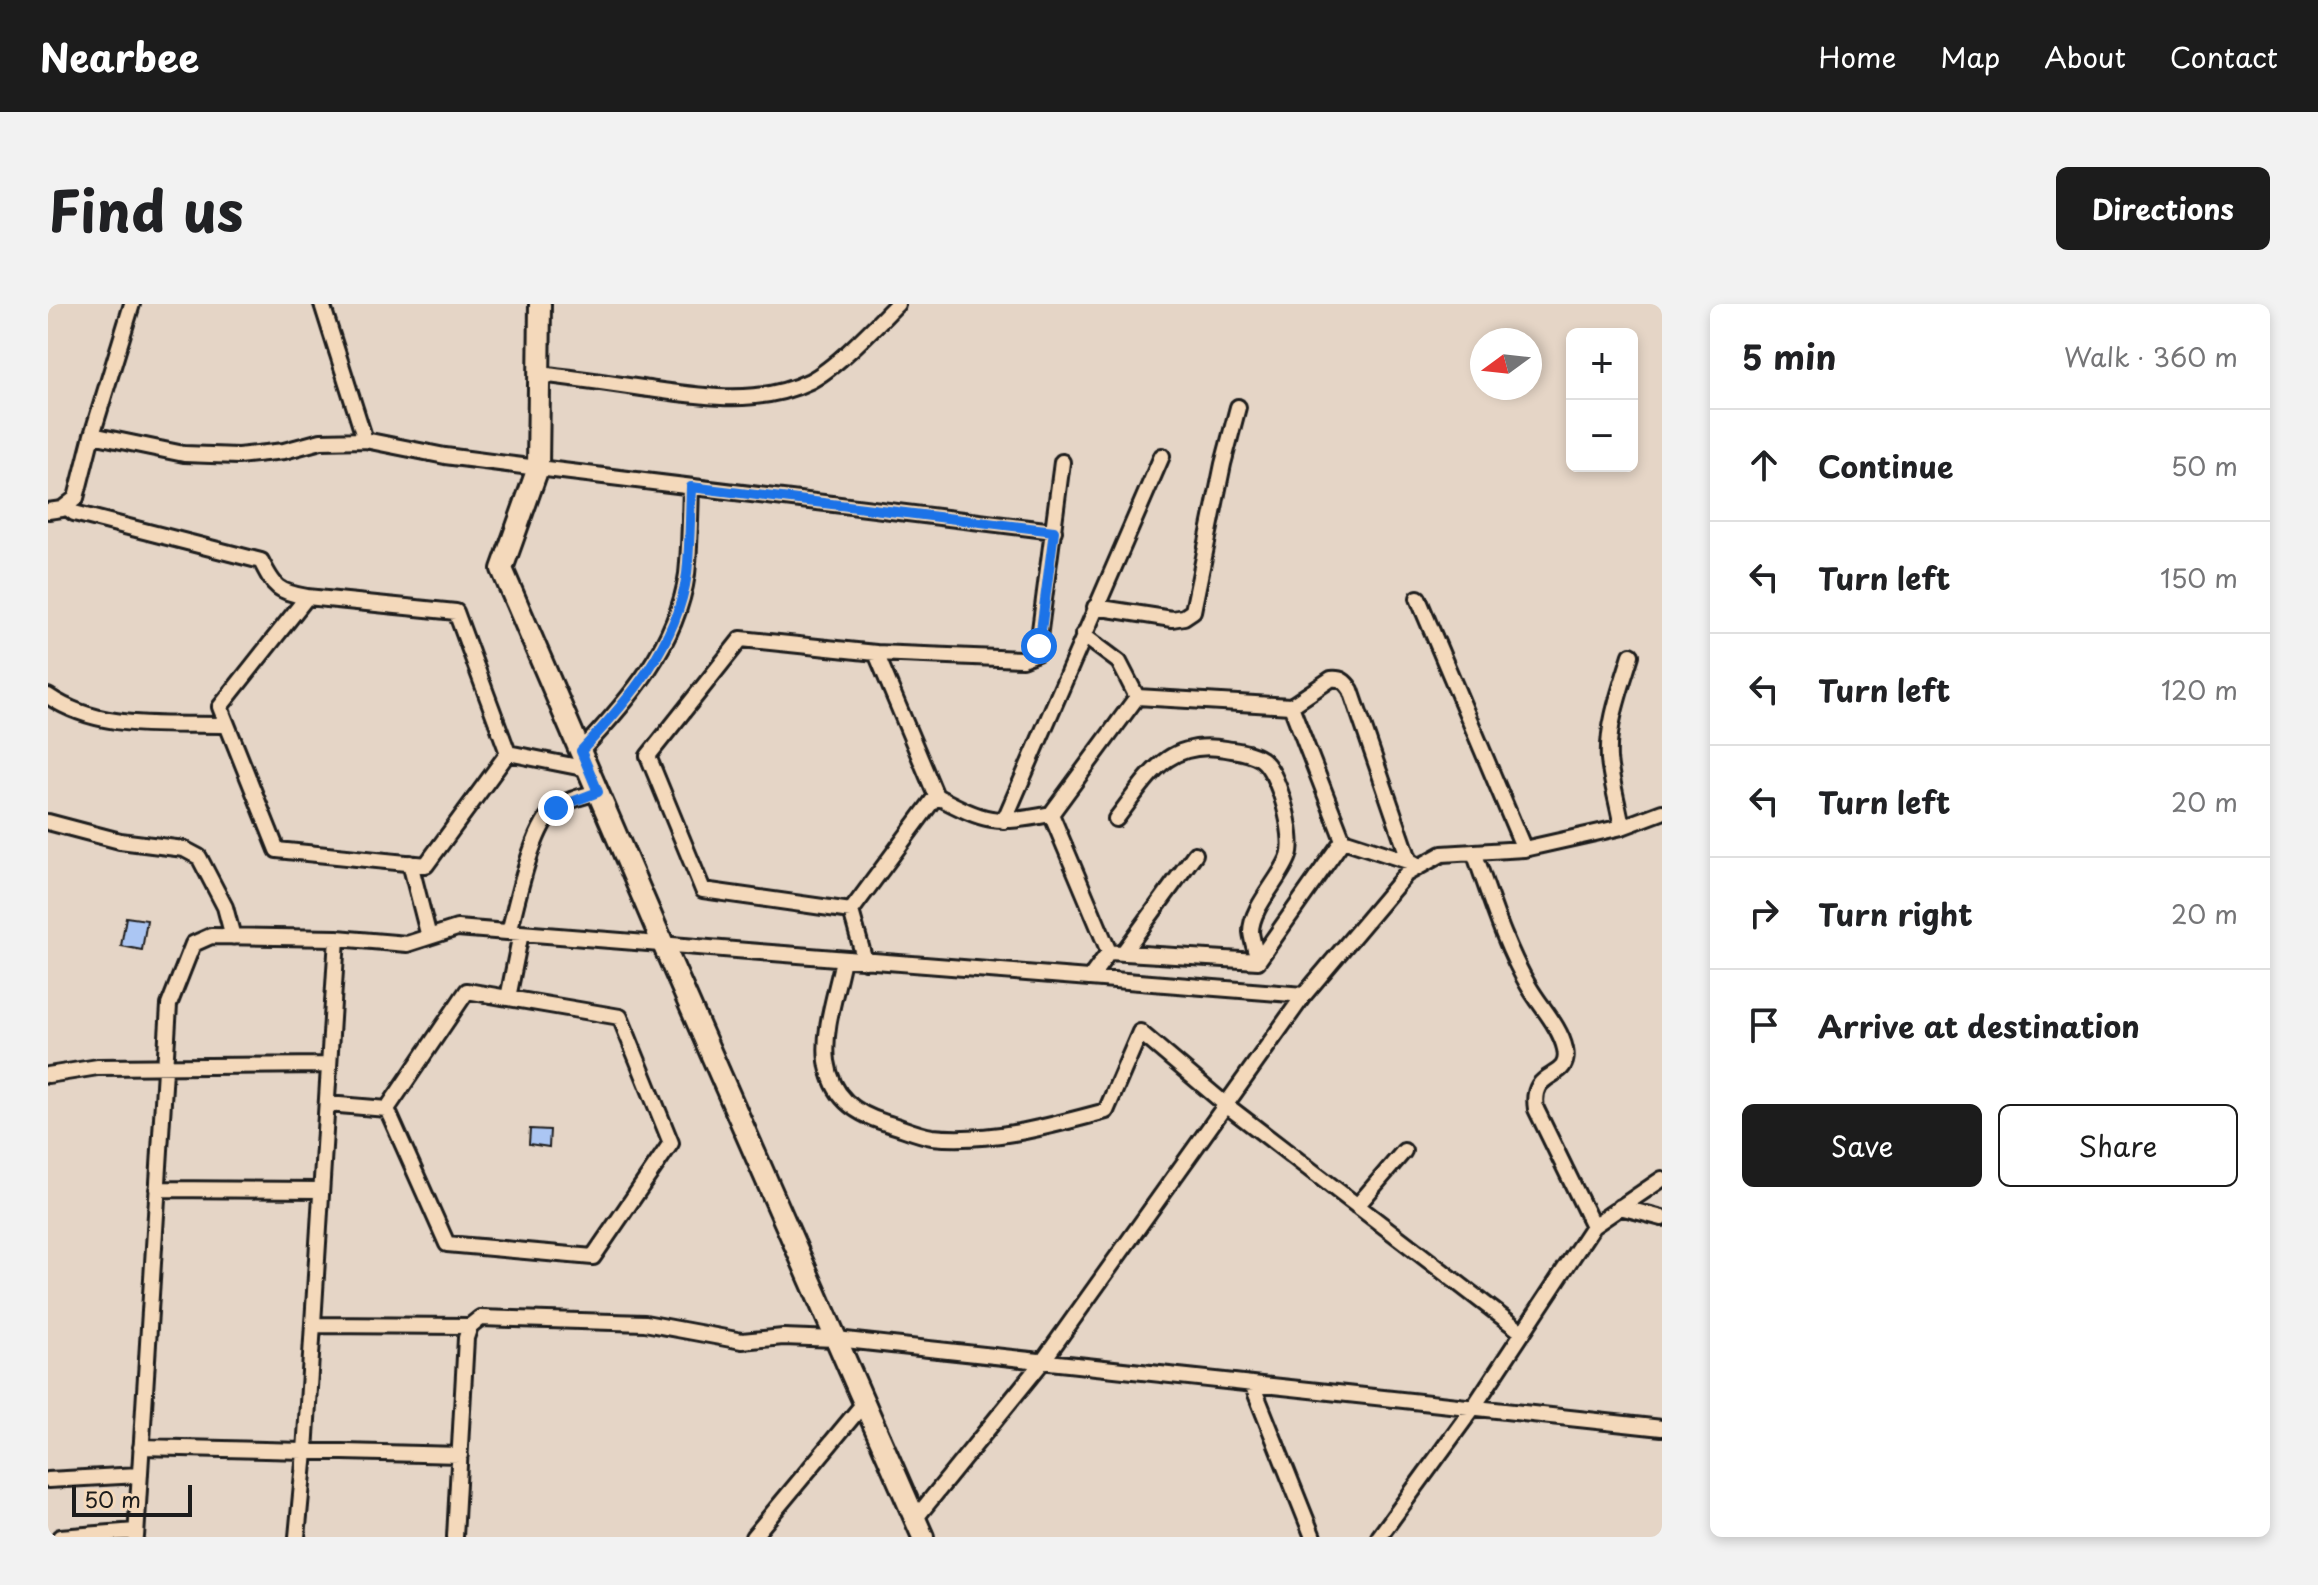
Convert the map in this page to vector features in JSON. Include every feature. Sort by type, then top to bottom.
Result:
[{"type":"street","points":[[48,511],[66,507],[76,498],[132,304]]},
{"type":"street","points":[[322,304],[365,440]]},
{"type":"street","points":[[540,304],[538,468],[502,569],[919,1528],[1043,1361],[1304,995],[1414,863],[1442,854],[1524,849],[1622,827],[1662,812]]},
{"type":"street","points":[[539,374],[729,399],[770,395],[812,380],[853,347],[897,304]]},
{"type":"street","points":[[1095,607],[1172,619],[1184,617],[1193,611],[1238,407]]},
{"type":"street","points":[[92,435],[184,454],[238,456],[284,451],[321,441],[365,440],[445,456],[1054,531]]},
{"type":"street","points":[[1004,821],[1162,456]]},
{"type":"street","points":[[851,911],[703,890],[648,756],[741,639],[876,653],[1030,658],[1039,646],[1062,462]]},
{"type":"street","points":[[584,760],[655,661],[676,619],[687,574],[691,487]]},
{"type":"street","points":[[66,507],[74,513],[261,561],[271,582],[284,593],[456,612],[508,753]]},
{"type":"street","points":[[307,597],[220,707],[277,850],[426,865],[508,753]]},
{"type":"street","points":[[1418,598],[1524,849]]},
{"type":"street","points":[[1083,635],[1119,662],[1137,697]]},
{"type":"street","points":[[876,653],[936,796],[987,820],[1004,821],[1051,814],[1137,697]]},
{"type":"street","points":[[1622,827],[1609,747],[1617,701],[1631,655]]},
{"type":"street","points":[[1137,697],[1291,706],[1331,679],[1346,682],[1414,863]]},
{"type":"street","points":[[48,696],[79,714],[111,721],[227,725]]},
{"type":"street","points":[[1291,706],[1343,840]]},
{"type":"street","points":[[1116,819],[1159,765],[1182,750],[1209,746],[1262,759],[1274,774],[1288,827],[1290,853],[1253,919],[1251,932],[1258,961]]},
{"type":"street","points":[[508,753],[584,760]]},
{"type":"street","points":[[508,998],[515,933],[533,847],[544,821],[556,808],[598,792]]},
{"type":"street","points":[[851,911],[936,796]]},
{"type":"street","points":[[1051,814],[1116,953]]},
{"type":"street","points":[[48,822],[120,841],[184,849],[199,857],[225,907],[233,937]]},
{"type":"street","points":[[1343,840],[1414,863]]},
{"type":"street","points":[[1258,961],[1343,840]]},
{"type":"street","points":[[1474,852],[1500,924],[1527,983],[1564,1045],[1566,1062],[1563,1069],[1541,1081],[1536,1089],[1536,1109],[1593,1226]]},
{"type":"street","points":[[1090,978],[1116,953],[1195,854]]},
{"type":"street","points":[[410,863],[429,937]]},
{"type":"street","points":[[851,911],[865,961]]},
{"type":"street","points":[[60,1537],[136,1534],[169,1005],[193,944],[211,936],[337,938],[407,944],[457,928],[1304,995]]},
{"type":"street","points":[[297,1537],[337,938]]},
{"type":"street","points":[[1116,953],[1258,961]]},
{"type":"street","points":[[843,959],[827,1036],[827,1061],[844,1100],[860,1114],[927,1136],[978,1138],[1046,1127],[1106,1111],[1140,1032],[1226,1105],[1523,1333]]},
{"type":"street","points":[[467,991],[620,1017],[671,1143],[593,1257],[447,1244],[387,1109],[467,991]]},
{"type":"street","points":[[48,1075],[98,1067],[329,1065]]},
{"type":"street","points":[[327,1104],[387,1109]]},
{"type":"street","points":[[1357,1206],[1404,1151]]},
{"type":"street","points":[[1379,1537],[1473,1408],[1593,1226],[1662,1179]]},
{"type":"street","points":[[157,1189],[321,1190]]},
{"type":"street","points":[[1620,1207],[1662,1218]]},
{"type":"street","points":[[455,1537],[466,1338],[470,1326],[480,1318],[645,1323],[742,1341],[783,1337],[836,1339],[1662,1428]]},
{"type":"street","points":[[313,1325],[470,1326]]},
{"type":"street","points":[[1252,1384],[1313,1537]]},
{"type":"street","points":[[753,1537],[864,1403]]},
{"type":"street","points":[[141,1447],[460,1455]]},
{"type":"street","points":[[48,1480],[139,1475]]},
{"type":"building","points":[[126,917],[147,920],[142,950],[121,946]]},
{"type":"building","points":[[530,1129],[550,1130],[549,1147],[529,1144]]},
{"type":"route","points":[[556,808],[598,792],[581,751],[623,706],[655,661],[676,619],[687,574],[691,487],[1054,531],[1039,646]]}]
